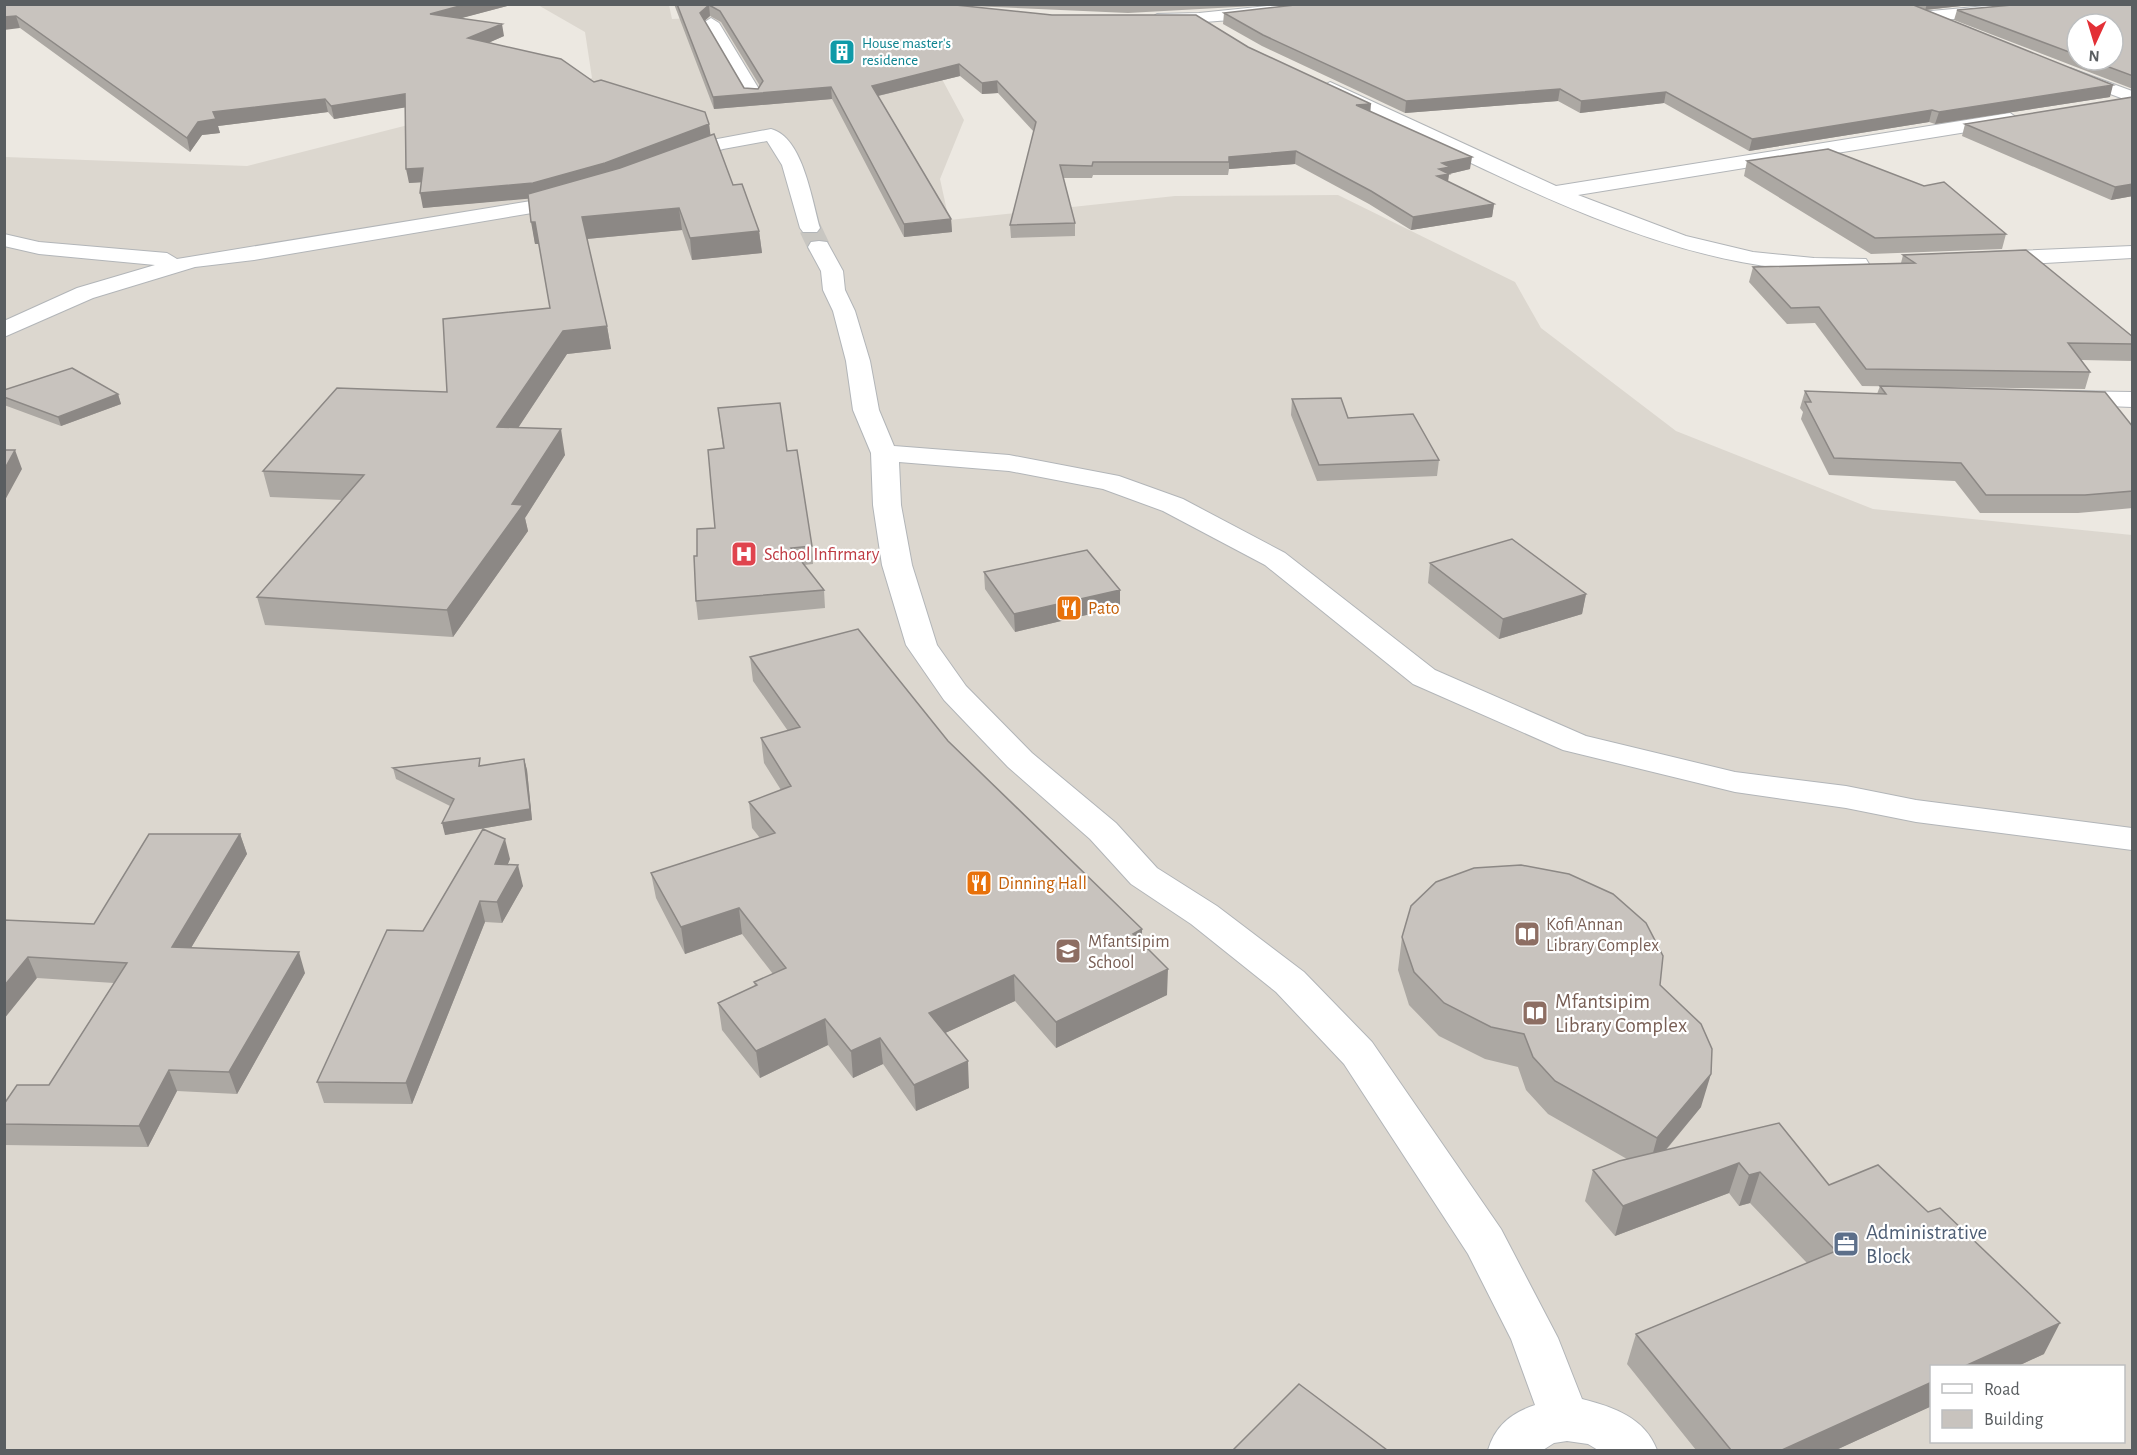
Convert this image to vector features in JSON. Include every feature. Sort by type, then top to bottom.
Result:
[{"type":"street","points":[[1146,19],[1199,18],[1340,4]]},
{"type":"street","points":[[1954,29],[1915,15],[2067,4]]},
{"type":"street","points":[[708,14],[763,114],[784,144],[814,237],[832,271],[834,290],[844,311],[858,361],[866,410],[884,453],[887,505],[904,592],[922,645],[955,693],[1020,760],[1103,831],[1144,876],[1203,915],[1290,982],[1358,1053],[1485,1242],[1534,1338],[1565,1418]]},
{"type":"street","points":[[1199,18],[1227,35]]},
{"type":"street","points":[[2054,67],[2133,99]]},
{"type":"street","points":[[1314,80],[1555,193],[1680,241],[1754,259],[1814,265],[1882,264]]},
{"type":"street","points":[[2098,106],[2133,99]]},
{"type":"street","points":[[655,168],[719,144],[763,114]]},
{"type":"street","points":[[1555,193],[2029,117]]},
{"type":"street","points":[[4,330],[85,293],[193,261],[254,254],[538,206],[587,192]]},
{"type":"street","points":[[4,240],[39,248],[193,261]]},
{"type":"street","points":[[1972,260],[2133,252]]},
{"type":"street","points":[[2043,399],[2133,400]]},
{"type":"street","points":[[884,453],[1008,463],[1109,482],[1173,505],[1275,559],[1424,677],[1575,743],[1735,782],[1846,797],[1916,811],[2133,839]]},
{"type":"street","points":[[1513,1450],[1515,1443],[1536,1425],[1565,1418],[1598,1425],[1632,1450]]},
{"type":"shaded area","name":"Mfantsipim School","points":[[756,4],[864,12],[943,81],[964,120],[940,179],[949,220],[1175,196],[1338,195],[1515,282],[1541,328],[1676,431],[1873,509],[2132,535],[2132,1450],[5,1450],[5,157],[247,166],[592,78],[585,32],[538,5],[669,5],[672,19],[735,16]]},
{"type":"building","points":[[4,4],[467,4],[430,14],[502,24],[468,38],[561,59],[594,82],[601,80],[705,112],[709,124],[605,163],[533,183],[420,193],[423,168],[406,169],[405,94],[331,106],[325,99],[213,112],[216,119],[198,122],[187,138],[16,16],[4,17]]},
{"type":"building","points":[[677,4],[946,4],[1052,15],[1196,15],[1248,47],[1371,104],[1356,105],[1472,157],[1442,163],[1450,167],[1439,169],[1449,174],[1437,176],[1494,204],[1413,217],[1371,191],[1296,151],[1229,157],[1229,162],[1093,162],[1092,166],[1060,165],[1075,223],[1010,225],[1036,122],[997,81],[982,83],[959,64],[872,86],[951,219],[904,224],[831,87],[713,97]],"holes":[[[709,5],[720,11],[763,81],[758,89],[744,88],[700,13]]]},
{"type":"building","points":[[1304,4],[1911,4],[2065,66],[2065,72],[2081,72],[2113,85],[1939,112],[1932,110],[1752,139],[1666,92],[1581,101],[1560,89],[1406,101],[1263,35],[1224,13]]},
{"type":"building","points":[[2023,4],[2133,4],[2133,76],[2122,72],[2125,72],[2125,12],[2065,12],[2065,50],[1957,10]]},
{"type":"building","points":[[2133,97],[2133,184],[2115,187],[1965,124]]},
{"type":"building","points":[[714,134],[733,185],[742,184],[759,231],[690,238],[679,208],[582,217],[607,326],[563,331],[497,427],[561,429],[512,504],[523,505],[447,610],[257,597],[364,475],[263,471],[337,388],[447,392],[443,319],[550,308],[535,222],[531,222],[528,194],[620,168]]},
{"type":"building","points":[[1828,149],[1924,186],[1944,182],[2006,234],[1875,238],[1747,161]]},
{"type":"building","points":[[2026,250],[2133,337],[2133,344],[2068,343],[2090,372],[1866,369],[1819,307],[1791,308],[1753,267],[1915,263],[1903,255]]},
{"type":"building","points":[[72,368],[118,394],[58,417],[4,397],[4,390]]},
{"type":"building","points":[[1880,386],[2105,392],[2133,427],[2133,491],[2085,495],[1986,495],[1961,463],[1834,458],[1805,402],[1811,402],[1805,391],[1886,394]]},
{"type":"building","points":[[1341,398],[1348,418],[1413,414],[1439,460],[1319,465],[1292,399]]},
{"type":"building","points":[[780,403],[787,451],[797,450],[812,546],[791,548],[824,590],[696,601],[694,556],[697,556],[697,529],[715,528],[708,450],[724,448],[718,408]]},
{"type":"building","points":[[4,450],[15,450],[4,470]]},
{"type":"building","points":[[1512,539],[1586,594],[1503,619],[1430,563]]},
{"type":"building","points":[[1087,550],[1120,590],[1014,614],[984,572]]},
{"type":"building","points":[[858,629],[948,741],[1142,929],[1133,934],[1168,969],[1056,1022],[1014,975],[929,1013],[968,1061],[914,1085],[880,1038],[851,1051],[825,1019],[756,1051],[718,1003],[757,985],[754,982],[786,968],[739,908],[681,927],[651,873],[775,833],[749,802],[791,786],[761,738],[800,727],[750,657]]},
{"type":"building","points":[[480,758],[479,766],[524,759],[530,809],[442,823],[454,799],[393,768]]},
{"type":"building","points":[[483,829],[505,839],[495,864],[518,865],[497,902],[480,901],[406,1083],[317,1082],[387,930],[423,931]]},
{"type":"building","points":[[149,834],[240,834],[172,947],[299,952],[229,1072],[169,1070],[139,1126],[4,1124],[4,1104],[17,1085],[49,1085],[127,963],[28,957],[4,986],[4,920],[94,924]]},
{"type":"building","name":"Mfantsipim Library Complex","points":[[1521,865],[1569,874],[1613,894],[1646,923],[1663,956],[1660,985],[1701,1024],[1712,1049],[1711,1074],[1657,1138],[1555,1081],[1533,1057],[1524,1034],[1491,1027],[1444,1003],[1414,972],[1402,937],[1411,906],[1436,882],[1474,868]]},
{"type":"building","points":[[1779,1123],[1829,1185],[1878,1165],[1928,1212],[1940,1208],[2060,1323],[1967,1365],[1930,1365],[1930,1383],[1782,1450],[1731,1450],[1636,1334],[1836,1251],[1760,1172],[1749,1175],[1739,1163],[1623,1206],[1593,1170],[1619,1161]]},
{"type":"building","points":[[1299,1384],[1387,1450],[1233,1450]]},
{"type":"tunnel","points":[[810,228],[819,247]]},
{"type":"place","name":"House master's residence","points":[[842,52]]},
{"type":"place","name":"School Infirmary","points":[[744,554]]},
{"type":"place","name":"Pato","points":[[1069,608]]},
{"type":"place","name":"Dinning Hall","points":[[979,883]]},
{"type":"place","name":"Kofi Annan Library Complex","points":[[1527,934]]},
{"type":"place","name":"Mfantsipim School","points":[[1068,951]]},
{"type":"place","name":"Mfantsipim Library Complex","points":[[1535,1013]]},
{"type":"place","name":"Administrative Block","points":[[1846,1244]]}]
